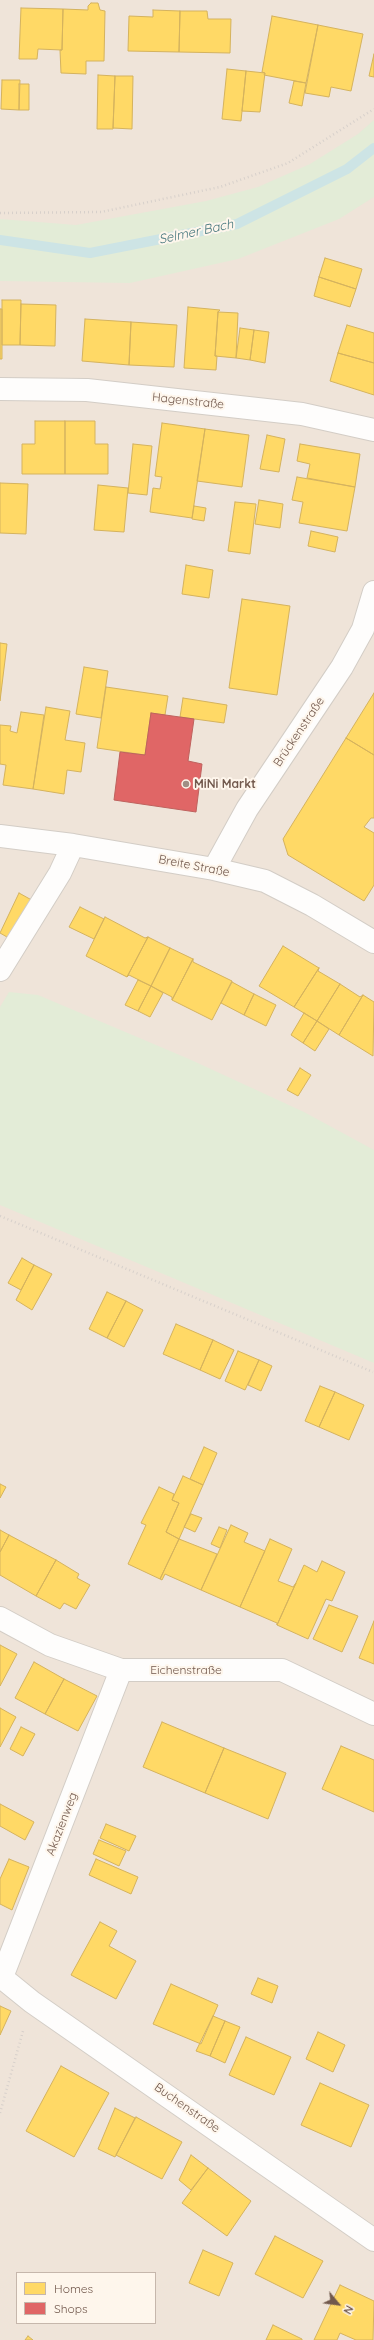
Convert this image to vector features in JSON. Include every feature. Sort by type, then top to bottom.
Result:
[{"type":"street","name":"Hagenstraße","points":[[0,389],[87,390],[302,414],[374,430]]},
{"type":"street","name":"Brückenstraße","points":[[214,868],[248,809],[342,667],[363,629],[374,592]]},
{"type":"street","name":"Breite Straße","points":[[0,836],[73,845],[214,868],[265,881],[312,905],[374,942]]},
{"type":"street","points":[[0,970],[60,873],[73,845]]},
{"type":"street","name":"Eichenstraße","points":[[0,1618],[50,1645],[121,1670],[282,1670],[374,1714]]},
{"type":"street","name":"Akazienweg","points":[[1,1977],[121,1670]]},
{"type":"street","name":"Buchenstraße","points":[[1,1977],[32,2002],[374,2240]]},
{"type":"path","points":[[0,213],[101,212],[220,187],[288,163],[374,109]]},
{"type":"path","points":[[0,1216],[373,1372]]},
{"type":"path","points":[[0,2113],[32,2002]]},
{"type":"shaded area","points":[[0,0],[374,0],[374,2340],[0,2340]]},
{"type":"green space","points":[[374,120],[374,197],[339,219],[238,259],[130,283],[0,281],[0,219],[76,225],[206,201],[258,187],[310,164],[358,134]]},
{"type":"green space","points":[[9,992],[38,995],[189,1059],[304,1112],[374,1150],[374,1363],[0,1205],[0,1007]]},
{"type":"building: Homes","points":[[91,3],[98,3],[100,10],[105,11],[104,61],[86,61],[86,74],[61,73],[60,50],[62,50],[63,9],[88,10],[88,6]]},
{"type":"building: Homes","points":[[21,8],[63,9],[62,50],[38,49],[37,59],[19,59]]},
{"type":"building: Homes","points":[[153,10],[180,11],[179,52],[128,51],[129,16],[153,17]]},
{"type":"building: Homes","points":[[180,11],[207,11],[208,19],[231,19],[230,53],[179,52]]},
{"type":"building: Homes","points":[[272,16],[318,25],[306,83],[264,75],[265,73],[262,72]]},
{"type":"building: Homes","points":[[318,25],[363,34],[351,91],[331,87],[329,97],[305,93]]},
{"type":"building: Homes","points":[[374,54],[374,77],[369,76]]},
{"type":"building: Homes","points":[[227,69],[246,71],[241,121],[222,119]]},
{"type":"building: Homes","points":[[246,71],[265,73],[260,112],[242,111]]},
{"type":"building: Homes","points":[[98,75],[115,76],[113,129],[97,129]]},
{"type":"building: Homes","points":[[115,76],[133,76],[132,129],[113,128]]},
{"type":"building: Homes","points":[[2,80],[20,80],[19,110],[1,109]]},
{"type":"building: Homes","points":[[294,81],[306,83],[302,106],[289,103]]},
{"type":"building: Homes","points":[[19,84],[29,84],[29,110],[19,110]]},
{"type":"building: Homes","points":[[325,258],[362,269],[356,289],[319,277]]},
{"type":"building: Homes","points":[[319,277],[356,289],[350,307],[314,296]]},
{"type":"building: Homes","points":[[2,300],[21,300],[20,345],[2,345]]},
{"type":"building: Homes","points":[[21,304],[56,305],[55,346],[20,345]]},
{"type":"building: Homes","points":[[188,307],[220,310],[218,312],[215,356],[217,356],[216,370],[184,368]]},
{"type":"building: Homes","points":[[0,309],[2,309],[2,359],[0,359]]},
{"type":"building: Homes","points":[[218,312],[238,313],[236,358],[215,356]]},
{"type":"building: Homes","points":[[85,319],[131,322],[129,365],[82,361]]},
{"type":"building: Homes","points":[[131,322],[177,325],[174,367],[129,365]]},
{"type":"building: Homes","points":[[347,325],[374,333],[374,363],[338,353]]},
{"type":"building: Homes","points":[[240,328],[254,330],[250,360],[236,358]]},
{"type":"building: Homes","points":[[254,330],[269,332],[265,363],[250,360]]},
{"type":"building: Homes","points":[[338,353],[374,363],[374,395],[330,381]]},
{"type":"building: Homes","points":[[35,421],[65,421],[65,474],[22,474],[22,444],[35,444]]},
{"type":"building: Homes","points":[[65,421],[95,421],[95,444],[108,444],[108,474],[65,474]]},
{"type":"building: Homes","points":[[162,423],[205,429],[192,518],[150,512],[153,488],[160,489],[162,477],[155,476]]},
{"type":"building: Homes","points":[[205,429],[249,435],[242,487],[197,481]]},
{"type":"building: Homes","points":[[267,435],[285,439],[279,472],[260,469]]},
{"type":"building: Homes","points":[[133,444],[152,446],[147,495],[128,493]]},
{"type":"building: Homes","points":[[300,444],[360,454],[355,487],[307,478],[310,464],[297,461]]},
{"type":"building: Homes","points":[[297,477],[355,487],[347,531],[299,523],[303,502],[292,500]]},
{"type":"building: Homes","points":[[0,483],[28,484],[26,534],[0,533]]},
{"type":"building: Homes","points":[[98,485],[128,488],[124,532],[94,530]]},
{"type":"building: Homes","points":[[259,500],[283,504],[280,528],[255,524]]},
{"type":"building: Homes","points":[[235,502],[256,504],[250,554],[228,551]]},
{"type":"building: Homes","points":[[194,506],[206,508],[204,521],[192,519]]},
{"type":"building: Homes","points":[[311,531],[338,537],[335,552],[308,546]]},
{"type":"building: Homes","points":[[186,565],[213,570],[209,598],[182,594]]},
{"type":"building: Homes","points":[[242,599],[290,606],[277,695],[229,688]]},
{"type":"building: Homes","points":[[0,643],[7,644],[0,701]]},
{"type":"building: Homes","points":[[84,667],[108,671],[101,718],[76,714]]},
{"type":"building: Homes","points":[[106,687],[168,696],[165,715],[151,713],[145,755],[97,748]]},
{"type":"building: Homes","points":[[374,693],[374,755],[346,738]]},
{"type":"building: Homes","points":[[183,698],[227,705],[224,723],[180,717]]},
{"type":"building: Homes","points":[[46,707],[70,711],[65,740],[85,743],[81,772],[67,770],[64,794],[33,789]]},
{"type":"building: Homes","points":[[21,712],[44,715],[33,789],[3,785],[6,765],[0,764],[0,725],[11,726],[10,731],[17,733]]},
{"type":"building: Homes","points":[[346,738],[374,755],[374,818],[371,818],[364,827],[374,833],[374,885],[364,901],[288,855],[283,839]]},
{"type":"building: Homes","points":[[19,893],[37,903],[14,941],[0,933]]},
{"type":"building: Homes","points":[[80,907],[104,919],[94,939],[69,927]]},
{"type":"building: Homes","points":[[105,917],[145,938],[148,937],[127,977],[86,956]]},
{"type":"building: Homes","points":[[148,937],[170,948],[151,986],[129,975],[127,977]]},
{"type":"building: Homes","points":[[283,946],[319,968],[294,1007],[259,986]]},
{"type":"building: Homes","points":[[170,948],[193,959],[172,1000],[172,997],[151,986]]},
{"type":"building: Homes","points":[[193,959],[193,962],[232,981],[212,1020],[172,1000]]},
{"type":"building: Homes","points":[[319,968],[318,971],[340,984],[317,1021],[294,1007]]},
{"type":"building: Homes","points":[[138,980],[151,986],[138,1011],[125,1005]]},
{"type":"building: Homes","points":[[232,982],[254,994],[244,1015],[221,1003]]},
{"type":"building: Homes","points":[[340,984],[360,997],[363,995],[339,1035],[317,1021]]},
{"type":"building: Homes","points":[[151,986],[163,993],[150,1017],[138,1011]]},
{"type":"building: Homes","points":[[254,994],[276,1005],[266,1026],[244,1015]]},
{"type":"building: Homes","points":[[363,995],[374,1002],[373,1056],[339,1035]]},
{"type":"building: Homes","points":[[304,1013],[317,1021],[303,1043],[291,1035]]},
{"type":"building: Homes","points":[[317,1021],[329,1029],[315,1051],[303,1043]]},
{"type":"building: Homes","points":[[300,1068],[311,1075],[298,1096],[287,1090]]},
{"type":"building: Homes","points":[[22,1258],[34,1265],[21,1290],[8,1283]]},
{"type":"building: Homes","points":[[34,1265],[52,1274],[32,1310],[16,1300]]},
{"type":"building: Homes","points":[[107,1292],[126,1301],[107,1338],[89,1329]]},
{"type":"building: Homes","points":[[126,1301],[143,1310],[124,1347],[107,1338]]},
{"type":"building: Homes","points":[[176,1324],[213,1340],[200,1370],[163,1354]]},
{"type":"building: Homes","points":[[213,1340],[234,1350],[220,1379],[200,1370]]},
{"type":"building: Homes","points":[[238,1351],[259,1360],[245,1390],[225,1381]]},
{"type":"building: Homes","points":[[259,1360],[272,1366],[261,1391],[248,1385]]},
{"type":"building: Homes","points":[[320,1386],[335,1392],[319,1427],[305,1421]]},
{"type":"building: Homes","points":[[335,1392],[364,1405],[349,1440],[319,1427]]},
{"type":"building: Homes","points":[[204,1447],[217,1453],[203,1485],[190,1479]]},
{"type":"building: Homes","points":[[183,1476],[203,1485],[179,1539],[166,1532],[179,1503],[172,1500]]},
{"type":"building: Homes","points":[[0,1484],[6,1487],[0,1498]]},
{"type":"building: Homes","points":[[159,1487],[174,1494],[172,1500],[179,1503],[166,1532],[179,1539],[160,1579],[128,1564],[146,1525],[141,1523]]},
{"type":"building: Homes","points":[[191,1514],[202,1518],[195,1532],[184,1527]]},
{"type":"building: Homes","points":[[231,1525],[248,1533],[244,1542],[265,1551],[240,1607],[201,1590]]},
{"type":"building: Homes","points":[[219,1527],[227,1530],[220,1548],[211,1544]]},
{"type":"building: Homes","points":[[0,1530],[9,1535],[0,1552]]},
{"type":"building: Homes","points":[[9,1535],[56,1560],[36,1596],[0,1575],[0,1552]]},
{"type":"building: Homes","points":[[179,1539],[217,1554],[201,1590],[165,1574],[162,1580],[160,1579]]},
{"type":"building: Homes","points":[[270,1539],[292,1549],[278,1581],[293,1587],[296,1583],[277,1625],[277,1623],[240,1607]]},
{"type":"building: Homes","points":[[56,1560],[79,1574],[77,1578],[90,1585],[76,1609],[64,1603],[60,1609],[36,1596]]},
{"type":"building: Homes","points":[[322,1561],[345,1572],[332,1601],[326,1599],[308,1639],[277,1625],[304,1565],[317,1572]]},
{"type":"building: Homes","points":[[329,1605],[358,1616],[342,1652],[313,1639]]},
{"type":"building: Homes","points":[[374,1621],[374,1664],[359,1658]]},
{"type":"building: Homes","points":[[0,1645],[17,1654],[0,1686]]},
{"type":"building: Homes","points":[[34,1662],[64,1679],[45,1714],[15,1698]]},
{"type":"building: Homes","points":[[64,1679],[97,1696],[78,1731],[45,1714]]},
{"type":"building: Homes","points":[[0,1708],[16,1717],[0,1747]]},
{"type":"building: Homes","points":[[162,1722],[224,1748],[205,1793],[143,1767]]},
{"type":"building: Homes","points":[[21,1727],[35,1734],[23,1756],[10,1749]]},
{"type":"building: Homes","points":[[341,1746],[374,1760],[374,1812],[322,1789]]},
{"type":"building: Homes","points":[[224,1748],[286,1773],[268,1819],[205,1793]]},
{"type":"building: Homes","points":[[0,1804],[34,1822],[25,1840],[0,1826]]},
{"type":"building: Homes","points":[[106,1824],[136,1836],[129,1851],[100,1838]]},
{"type":"building: Homes","points":[[99,1840],[126,1851],[119,1866],[93,1854]]},
{"type":"building: Homes","points":[[9,1859],[29,1867],[12,1910],[0,1904],[0,1879]]},
{"type":"building: Homes","points":[[96,1859],[138,1877],[131,1894],[89,1875]]},
{"type":"building: Homes","points":[[100,1922],[117,1931],[109,1946],[136,1961],[116,1999],[71,1975]]},
{"type":"building: Homes","points":[[258,1978],[278,1986],[272,2003],[251,1994]]},
{"type":"building: Homes","points":[[171,1984],[218,2005],[201,2044],[153,2024]]},
{"type":"building: Homes","points":[[0,2006],[11,2011],[0,2035]]},
{"type":"building: Homes","points":[[213,2016],[225,2021],[210,2056],[196,2051]]},
{"type":"building: Homes","points":[[225,2021],[240,2027],[225,2063],[210,2056]]},
{"type":"building: Homes","points":[[318,2032],[345,2045],[333,2072],[306,2059]]},
{"type":"building: Homes","points":[[246,2037],[291,2057],[274,2095],[229,2075]]},
{"type":"building: Homes","points":[[61,2066],[109,2093],[74,2157],[26,2131]]},
{"type":"building: Homes","points":[[320,2083],[369,2105],[351,2147],[301,2125]]},
{"type":"building: Homes","points":[[115,2108],[135,2118],[115,2157],[98,2149]]},
{"type":"building: Homes","points":[[136,2117],[182,2142],[162,2179],[116,2155]]},
{"type":"building: Homes","points":[[191,2155],[208,2168],[191,2190],[179,2180]]},
{"type":"building: Homes","points":[[208,2168],[251,2201],[227,2236],[182,2203]]},
{"type":"building: Homes","points":[[275,2236],[323,2261],[303,2298],[255,2274]]},
{"type":"building: Homes","points":[[203,2250],[233,2263],[219,2296],[189,2283]]},
{"type":"building: Homes","points":[[340,2285],[374,2301],[373,2340],[356,2340],[340,2333],[337,2340],[314,2340]]},
{"type":"building: Homes","points":[[273,2325],[302,2339],[302,2340],[266,2340]]},
{"type":"building: Homes","points":[[28,2336],[33,2340],[25,2340]]},
{"type":"building: Shops","points":[[151,713],[194,719],[188,761],[202,764],[196,812],[114,800],[120,752],[145,755]]},
{"type":"waterway","name":"Selmer Bach","points":[[0,240],[90,253],[237,224],[347,169],[374,148]]},
{"type":"place","name":"MiNi Markt","points":[[186,784]]}]
